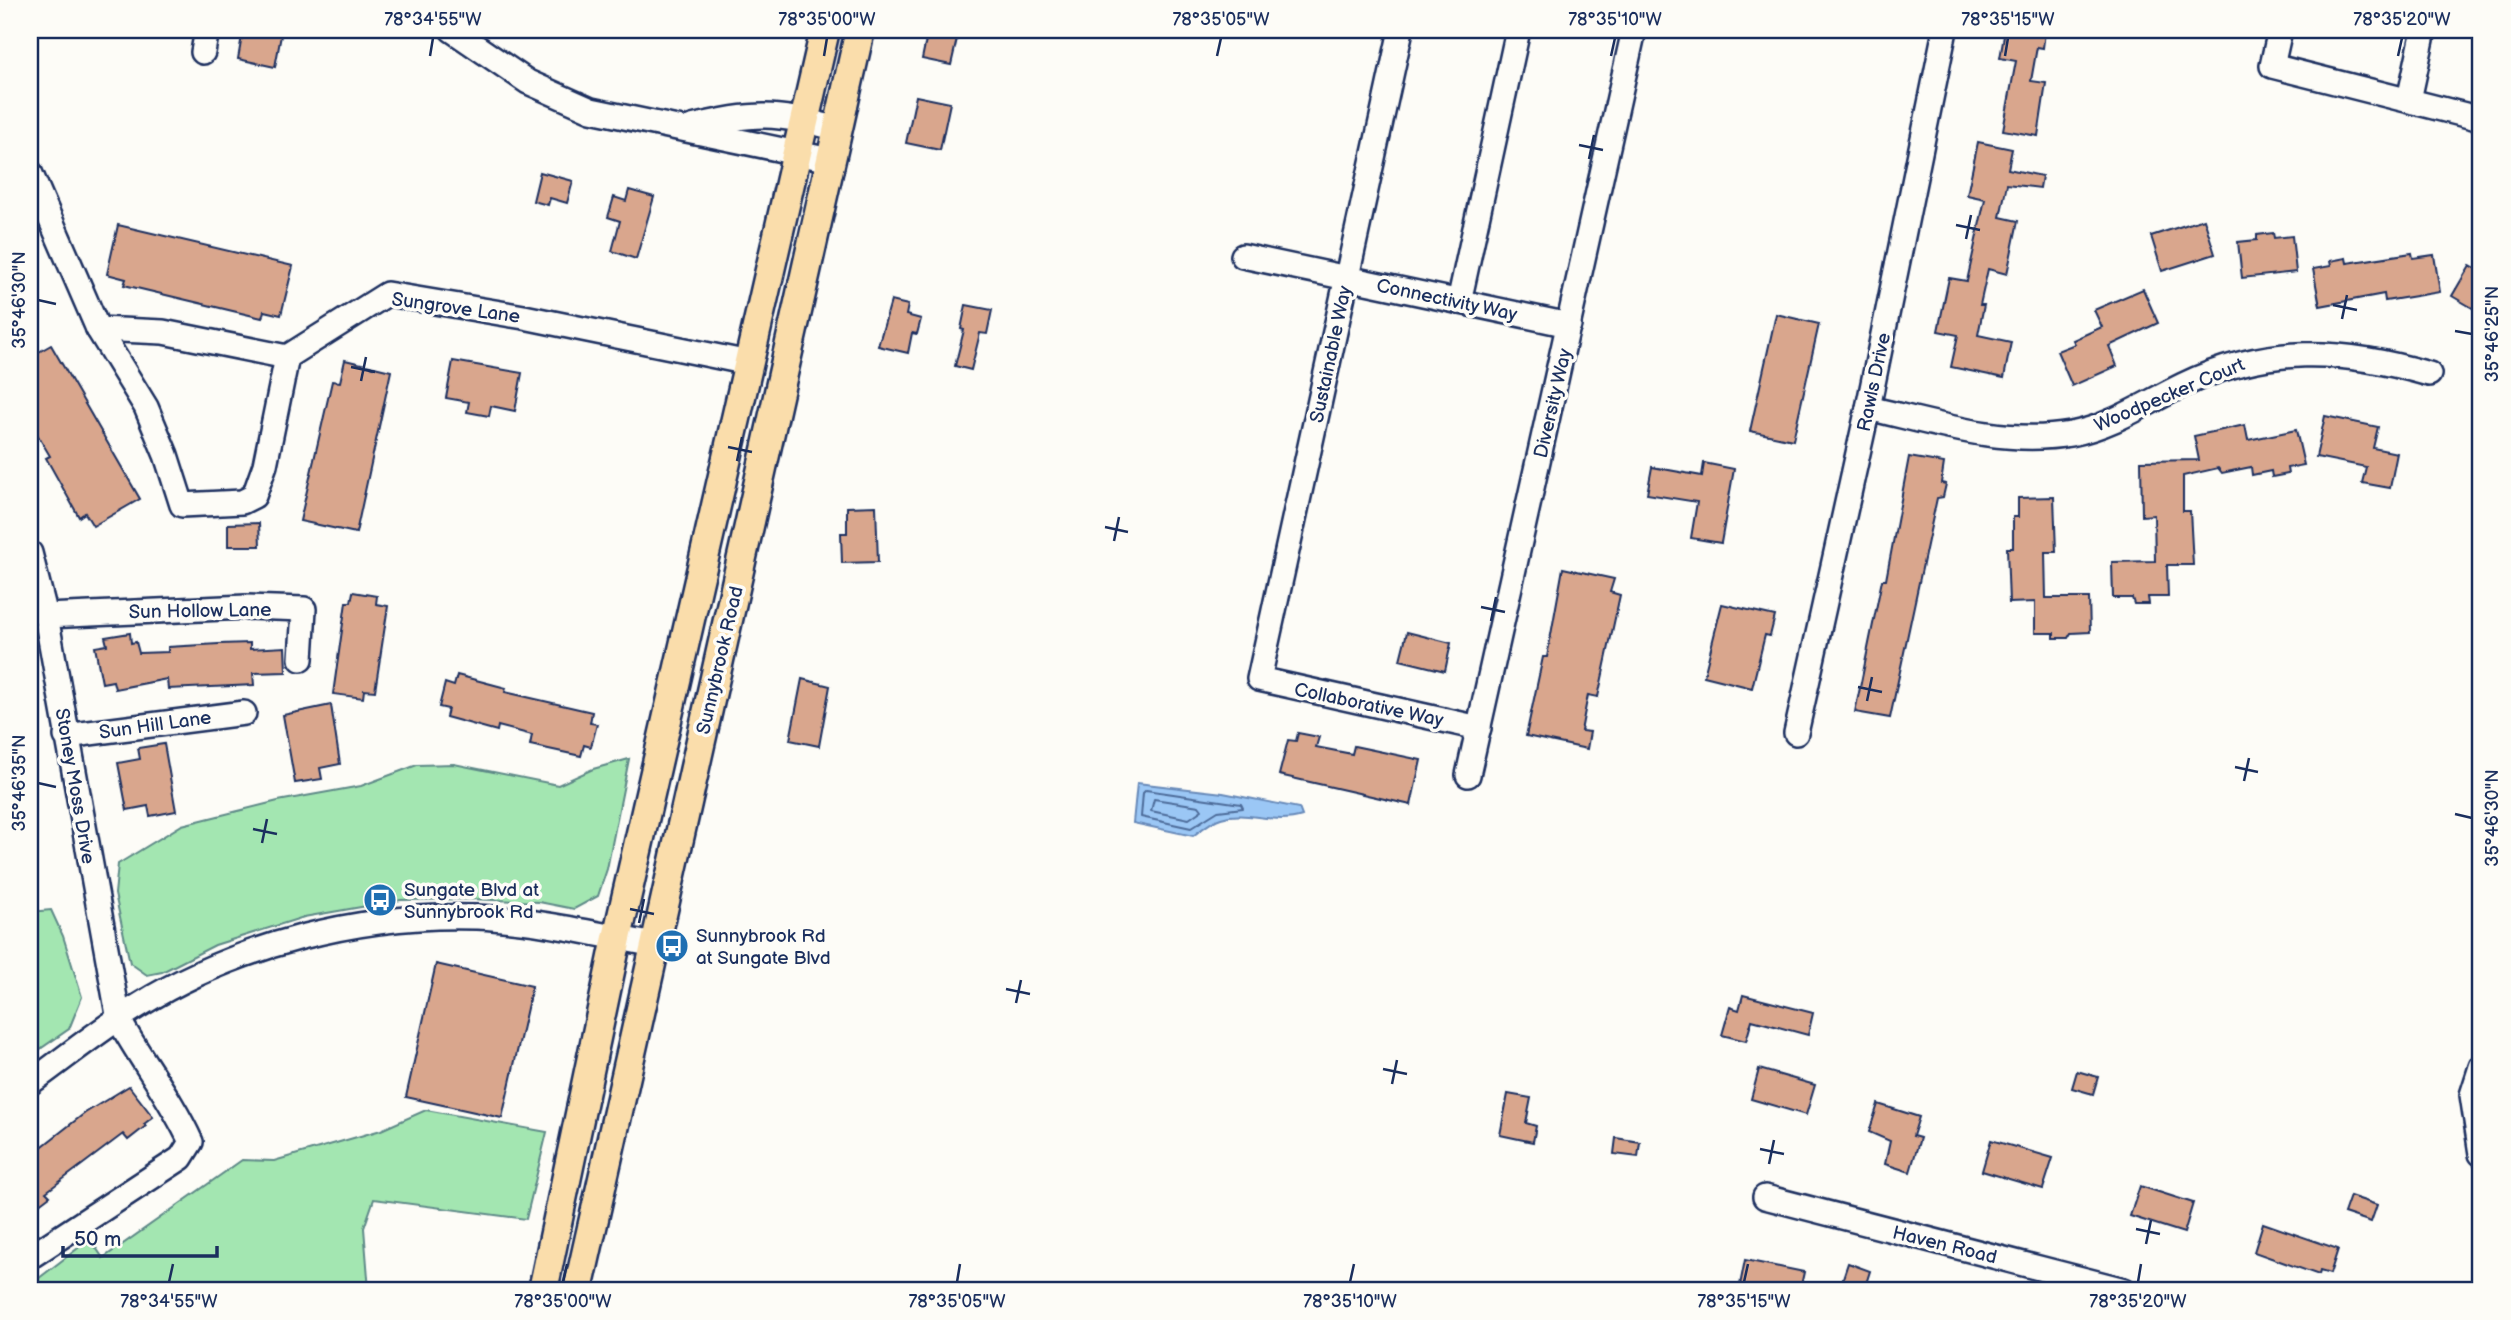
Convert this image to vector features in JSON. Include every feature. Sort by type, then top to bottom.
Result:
[{"type":"main road","name":"Sunnybrook Road","points":[[543,1290],[617,938],[825,30]]},
{"type":"main road","name":"Sunnybrook Road","points":[[578,1290],[772,433],[807,258],[860,30]]},
{"type":"street","points":[[452,30],[528,82],[591,110],[830,160]]},
{"type":"street","name":"Sustainable Way","points":[[1259,679],[1401,30]]},
{"type":"street","points":[[1459,302],[1518,30]]},
{"type":"street","name":"Diversity Way","points":[[1468,775],[1634,30]]},
{"type":"street","name":"Rawls Drive","points":[[1796,733],[1868,408],[1945,30]]},
{"type":"street","points":[[2280,30],[2272,66],[2481,119]]},
{"type":"street","points":[[2409,100],[2424,30]]},
{"type":"street","points":[[686,128],[732,117],[774,114],[838,129]]},
{"type":"street","points":[[30,172],[98,329],[146,407],[166,455],[182,505],[243,502],[254,496],[265,465],[288,357],[163,332],[98,329]]},
{"type":"street","name":"Connectivity Way","points":[[1243,256],[1569,325]]},
{"type":"street","name":"Sungrove Lane","points":[[288,357],[387,294],[524,317],[749,363]]},
{"type":"street","name":"Woodpecker Court","points":[[1868,408],[1983,434],[2050,437],[2109,423],[2212,372],[2243,361],[2277,354],[2352,356],[2429,374]]},
{"type":"street","name":"Stoney Moss Drive","points":[[30,553],[46,616],[119,1020],[135,1051],[176,1109],[191,1142],[181,1158],[30,1257]]},
{"type":"street","name":"Sun Hollow Lane","points":[[46,616],[246,607],[304,609],[301,659]]},
{"type":"street","name":"Collaborative Way","points":[[1259,679],[1479,728]]},
{"type":"street","name":"Sun Hill Lane","points":[[66,736],[244,713]]},
{"type":"street","points":[[30,1083],[137,1006],[266,946],[356,927],[426,918],[476,917],[534,922],[655,945]]},
{"type":"street","points":[[2481,1067],[2472,1096],[2481,1154]]},
{"type":"street","name":"Haven Road","points":[[1765,1197],[2124,1290]]},
{"type":"green space","points":[[629,759],[607,869],[598,896],[574,909],[539,902],[401,900],[304,917],[215,945],[162,972],[147,975],[130,963],[115,894],[118,864],[182,825],[278,801],[361,786],[417,765],[454,764],[558,785],[593,769]]},
{"type":"green space","points":[[51,910],[63,936],[82,997],[69,1029],[30,1056],[30,912]]},
{"type":"green space","points":[[426,1110],[547,1132],[526,1219],[374,1199],[364,1228],[369,1290],[30,1290],[30,1285],[90,1239],[103,1258],[242,1160],[274,1161],[381,1130]]},
{"type":"water","points":[[1137,783],[1223,793],[1299,808],[1302,816],[1281,819],[1231,816],[1214,821],[1193,836],[1133,823]]},
{"type":"building","points":[[243,30],[282,30],[275,67],[238,59]]},
{"type":"building","points":[[928,30],[959,30],[951,65],[922,59]]},
{"type":"building","points":[[2005,30],[2045,32],[2043,48],[2037,47],[2031,81],[2046,83],[2038,136],[2003,130],[2016,61],[2000,58]]},
{"type":"building","points":[[916,96],[950,103],[940,150],[906,143]]},
{"type":"building","points":[[1978,142],[2012,149],[2008,169],[2042,176],[2040,188],[2007,184],[2000,217],[2018,221],[2007,274],[1988,269],[1980,305],[1984,305],[1978,335],[2011,342],[2004,378],[1951,367],[1958,335],[1938,331],[1949,278],[1967,281],[1985,199],[1967,195]]},
{"type":"building","points":[[540,172],[573,181],[567,203],[550,198],[548,205],[533,201]]},
{"type":"building","points":[[629,190],[654,197],[636,259],[612,251],[620,221],[608,217],[614,197],[626,201]]},
{"type":"building","points":[[2204,219],[2215,254],[2162,271],[2151,236]]},
{"type":"building","points":[[118,225],[293,266],[281,315],[264,311],[262,318],[124,285],[126,279],[107,274]]},
{"type":"building","points":[[2273,233],[2274,238],[2292,236],[2296,272],[2242,278],[2238,242],[2257,240],[2257,235]]},
{"type":"building","points":[[2412,253],[2413,258],[2434,255],[2440,292],[2385,301],[2384,294],[2320,306],[2313,269],[2331,266],[2330,261],[2346,258],[2347,263]]},
{"type":"building","points":[[2470,265],[2481,271],[2481,313],[2452,296]]},
{"type":"building","points":[[2143,289],[2158,323],[2109,346],[2117,366],[2072,386],[2057,351],[2075,344],[2073,340],[2102,327],[2094,310]]},
{"type":"building","points":[[891,301],[908,305],[906,315],[921,319],[917,334],[912,333],[908,353],[878,346]]},
{"type":"building","points":[[966,305],[992,310],[987,334],[980,333],[971,370],[955,366],[964,330],[961,329]]},
{"type":"building","points":[[1776,314],[1819,324],[1793,440],[1750,431]]},
{"type":"building","points":[[51,345],[140,499],[93,526],[85,513],[79,517],[46,458],[50,456],[30,422],[30,357]]},
{"type":"building","points":[[345,360],[391,371],[356,533],[300,521],[332,381],[340,382]]},
{"type":"building","points":[[453,361],[522,373],[515,411],[491,406],[489,416],[467,412],[469,402],[446,398]]},
{"type":"building","points":[[2325,416],[2378,427],[2373,448],[2397,453],[2390,488],[2362,483],[2366,467],[2316,457]]},
{"type":"building","points":[[2245,425],[2248,440],[2296,430],[2304,465],[2287,468],[2288,474],[2272,477],[2271,471],[2252,475],[2251,467],[2222,473],[2218,468],[2183,476],[2183,511],[2190,511],[2193,565],[2167,565],[2168,597],[2148,597],[2149,604],[2134,604],[2132,598],[2113,598],[2112,562],[2155,561],[2154,515],[2142,516],[2141,461],[2199,460],[2194,436]]},
{"type":"building","points":[[1909,457],[1944,463],[1941,483],[1946,484],[1943,497],[1937,498],[1890,718],[1855,712],[1882,580],[1886,580]]},
{"type":"building","points":[[1704,463],[1734,469],[1721,543],[1691,538],[1697,502],[1647,494],[1652,467],[1702,476]]},
{"type":"building","points":[[2054,497],[2056,552],[2045,552],[2046,598],[2089,598],[2090,632],[2071,633],[2068,638],[2054,638],[2054,633],[2035,633],[2035,602],[2009,603],[2007,548],[2013,548],[2013,517],[2018,517],[2018,498]]},
{"type":"building","points":[[876,506],[878,562],[842,563],[841,533],[847,533],[847,507]]},
{"type":"building","points":[[259,523],[260,546],[228,546],[228,524]]},
{"type":"building","points":[[1563,568],[1614,579],[1610,592],[1620,595],[1598,697],[1588,695],[1581,731],[1590,732],[1587,749],[1526,736],[1543,657],[1547,657]]},
{"type":"building","points":[[353,592],[377,596],[376,604],[388,606],[375,691],[364,690],[363,698],[333,694],[346,602],[351,602]]},
{"type":"building","points":[[1722,604],[1775,616],[1770,636],[1765,635],[1752,688],[1704,676]]},
{"type":"building","points":[[1407,632],[1451,643],[1445,671],[1400,660]]},
{"type":"building","points":[[130,633],[131,643],[136,642],[139,653],[168,652],[168,647],[219,644],[250,643],[250,649],[285,647],[286,672],[253,673],[254,685],[168,689],[167,679],[115,689],[113,681],[102,683],[95,647],[107,645],[105,637]]},
{"type":"building","points":[[457,675],[506,688],[505,692],[592,712],[590,723],[597,724],[591,747],[584,745],[581,756],[530,745],[532,735],[498,726],[497,731],[446,717],[448,709],[439,707],[445,683],[454,686]]},
{"type":"building","points":[[802,679],[830,686],[819,746],[790,740]]},
{"type":"building","points":[[331,705],[340,764],[320,768],[322,779],[295,783],[283,715]]},
{"type":"building","points":[[1298,733],[1319,737],[1316,747],[1352,754],[1354,746],[1421,760],[1411,805],[1279,775],[1288,740],[1296,741]]},
{"type":"building","points":[[164,744],[176,811],[150,816],[148,806],[127,810],[118,763],[140,759],[138,748]]},
{"type":"building","points":[[436,964],[532,986],[502,1118],[406,1097]]},
{"type":"building","points":[[1743,995],[1813,1013],[1808,1035],[1752,1020],[1746,1041],[1722,1035],[1730,1007],[1739,1010]]},
{"type":"building","points":[[1759,1069],[1815,1085],[1806,1115],[1751,1099]]},
{"type":"building","points":[[2077,1071],[2098,1077],[2093,1094],[2072,1088]]},
{"type":"building","points":[[129,1086],[153,1117],[144,1124],[146,1126],[128,1140],[123,1134],[46,1192],[50,1196],[30,1211],[30,1156],[85,1113]]},
{"type":"building","points":[[1508,1094],[1531,1098],[1526,1123],[1536,1126],[1533,1142],[1500,1135]]},
{"type":"building","points":[[1878,1104],[1919,1117],[1913,1136],[1920,1138],[1910,1172],[1885,1164],[1890,1141],[1869,1132]]},
{"type":"building","points":[[1616,1138],[1640,1142],[1638,1157],[1614,1154]]},
{"type":"building","points":[[1991,1140],[2053,1158],[2043,1189],[1982,1171]]},
{"type":"building","points":[[2140,1186],[2193,1203],[2184,1233],[2130,1216]]},
{"type":"building","points":[[2350,1196],[2377,1205],[2371,1222],[2344,1213]]},
{"type":"building","points":[[2263,1223],[2338,1249],[2330,1274],[2320,1271],[2319,1275],[2254,1252]]},
{"type":"building","points":[[1745,1260],[1804,1272],[1800,1290],[1739,1290]]},
{"type":"building","points":[[1848,1263],[1870,1271],[1864,1290],[1839,1290]]},
{"type":"place","name":"Sungate Blvd at Sunnybrook Rd","points":[[380,900]]},
{"type":"place","name":"Sunnybrook Rd at Sungate Blvd","points":[[672,946]]}]
